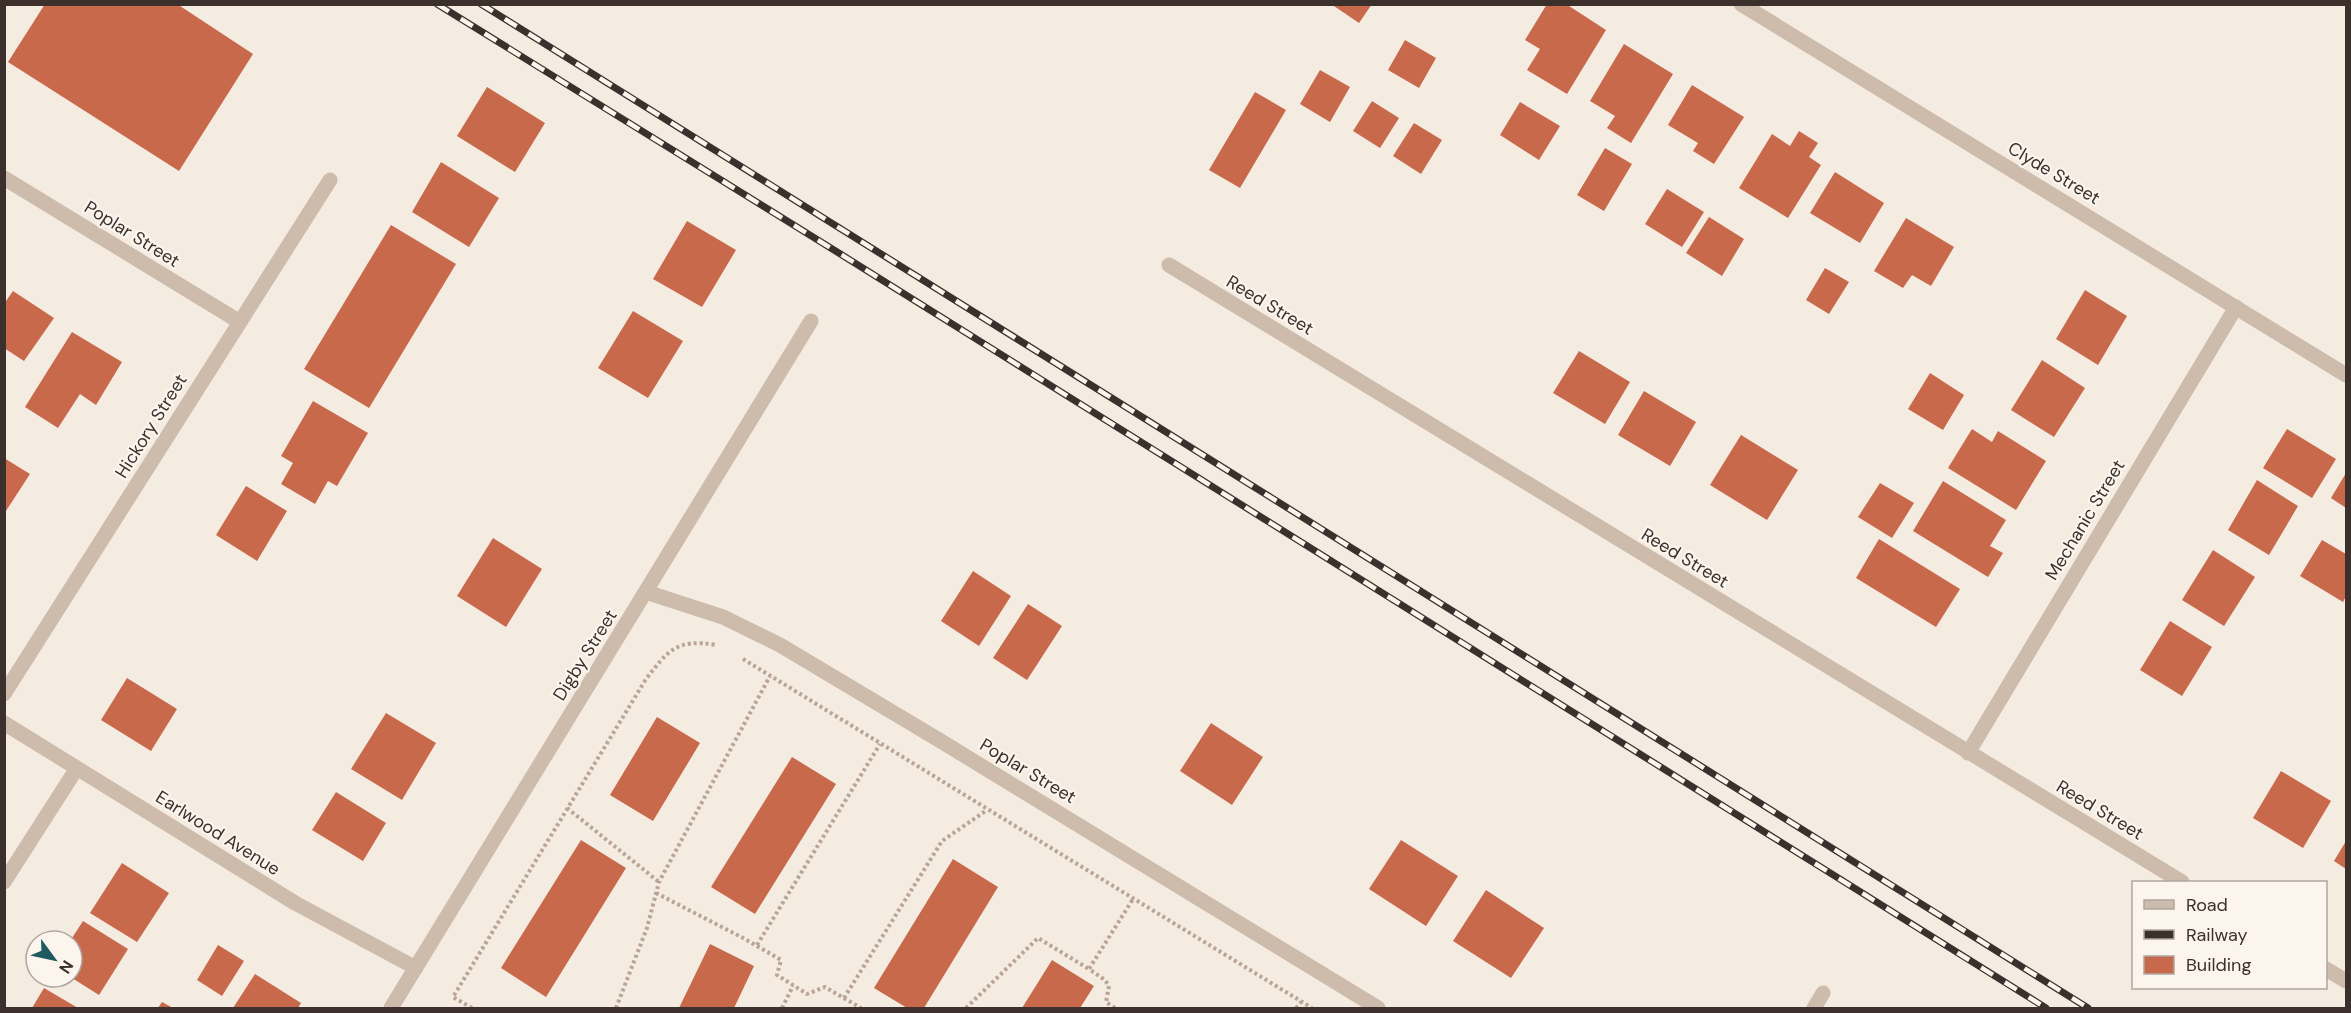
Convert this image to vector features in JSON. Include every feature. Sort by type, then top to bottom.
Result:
[{"type":"street","name":"Clyde Street","points":[[1741,4],[2346,375]]},
{"type":"street","name":"Poplar Street","points":[[4,178],[240,322]]},
{"type":"street","name":"Hickory Street","points":[[4,694],[330,180]]},
{"type":"street","name":"Reed Street","points":[[1169,265],[2180,881]]},
{"type":"street","name":"Mechanic Street","points":[[1968,753],[2236,308]]},
{"type":"street","name":"Digby Street","points":[[391,1008],[812,321]]},
{"type":"street","name":"Poplar Street","points":[[646,592],[723,617],[780,645],[1378,1008]]},
{"type":"street","name":"Earlwood Avenue","points":[[4,723],[295,903],[416,968]]},
{"type":"street","points":[[4,882],[76,768]]},
{"type":"street","points":[[2327,970],[2346,981]]},
{"type":"street","points":[[1814,1008],[1822,993]]},
{"type":"path","points":[[472,1008],[453,997],[646,679],[666,653],[688,644],[704,642],[718,645]]},
{"type":"path","points":[[736,655],[1312,1008]]},
{"type":"path","points":[[616,1008],[646,928],[660,882],[770,676]]},
{"type":"path","points":[[757,945],[880,743]]},
{"type":"path","points":[[567,808],[660,882]]},
{"type":"path","points":[[844,998],[942,841],[987,810]]},
{"type":"path","points":[[656,893],[757,945],[781,960],[777,975],[807,994],[825,987],[861,1008]]},
{"type":"path","points":[[1089,969],[1133,899]]},
{"type":"path","points":[[966,1008],[1038,938],[1105,980],[1109,986],[1106,1002],[1115,1008]]},
{"type":"path","points":[[782,1008],[793,986]]},
{"type":"path","points":[[1296,1008],[1301,1002]]},
{"type":"building","points":[[45,4],[177,4],[253,54],[179,171],[8,62]]},
{"type":"building","points":[[1331,4],[1372,4],[1359,23]]},
{"type":"building","points":[[1547,4],[1566,4],[1606,30],[1567,94],[1527,70],[1540,49],[1525,40]]},
{"type":"building","points":[[1405,40],[1436,58],[1419,88],[1388,70]]},
{"type":"building","points":[[1624,44],[1673,74],[1631,143],[1607,128],[1615,116],[1590,101]]},
{"type":"building","points":[[1320,70],[1350,87],[1330,122],[1300,104]]},
{"type":"building","points":[[1692,85],[1744,117],[1714,164],[1693,151],[1698,143],[1668,125]]},
{"type":"building","points":[[487,87],[545,123],[515,172],[457,136]]},
{"type":"building","points":[[1255,92],[1286,110],[1240,188],[1209,170]]},
{"type":"building","points":[[1372,101],[1399,118],[1380,148],[1353,131]]},
{"type":"building","points":[[1520,102],[1560,126],[1539,160],[1500,135]]},
{"type":"building","points":[[1414,123],[1442,140],[1421,174],[1393,156]]},
{"type":"building","points":[[1799,131],[1818,143],[1809,157],[1821,165],[1788,218],[1739,188],[1772,134],[1790,146]]},
{"type":"building","points":[[1605,148],[1632,164],[1604,211],[1577,195]]},
{"type":"building","points":[[441,162],[499,198],[469,247],[412,212]]},
{"type":"building","points":[[1835,172],[1884,203],[1860,243],[1810,213]]},
{"type":"building","points":[[1667,189],[1704,212],[1682,247],[1645,224]]},
{"type":"building","points":[[1709,217],[1744,239],[1722,276],[1686,253]]},
{"type":"building","points":[[1906,218],[1954,247],[1931,286],[1912,275],[1903,288],[1874,271]]},
{"type":"building","points":[[687,221],[736,250],[702,307],[653,279]]},
{"type":"building","points":[[391,225],[456,264],[369,408],[304,369]]},
{"type":"building","points":[[1825,268],[1849,282],[1829,314],[1806,300]]},
{"type":"building","points":[[2085,290],[2127,316],[2098,365],[2056,339]]},
{"type":"building","points":[[13,291],[54,318],[24,361],[4,348],[4,304]]},
{"type":"building","points":[[633,311],[683,341],[648,398],[598,368]]},
{"type":"building","points":[[72,332],[122,362],[96,405],[80,394],[58,428],[25,407]]},
{"type":"building","points":[[1579,351],[1630,382],[1605,424],[1553,393]]},
{"type":"building","points":[[2042,360],[2085,388],[2054,437],[2011,410]]},
{"type":"building","points":[[1930,373],[1964,395],[1943,430],[1908,409]]},
{"type":"building","points":[[1644,391],[1696,422],[1670,466],[1618,435]]},
{"type":"building","points":[[313,401],[368,433],[337,486],[328,481],[315,504],[281,484],[293,463],[281,456]]},
{"type":"building","points":[[1972,429],[1992,442],[1998,431],[2046,461],[2016,510],[1948,468]]},
{"type":"building","points":[[2287,429],[2336,459],[2312,498],[2263,468]]},
{"type":"building","points":[[1741,435],[1798,470],[1767,520],[1710,485]]},
{"type":"building","points":[[4,458],[30,474],[4,514]]},
{"type":"building","points":[[2346,473],[2346,508],[2331,498]]},
{"type":"building","points":[[2257,480],[2298,506],[2269,555],[2228,530]]},
{"type":"building","points":[[1943,481],[2006,520],[1990,546],[2003,553],[1988,577],[1913,531]]},
{"type":"building","points":[[1880,483],[1914,503],[1892,538],[1858,517]]},
{"type":"building","points":[[246,486],[287,511],[257,561],[216,535]]},
{"type":"building","points":[[493,538],[542,569],[506,627],[457,596]]},
{"type":"building","points":[[1879,539],[1960,589],[1936,627],[1856,578]]},
{"type":"building","points":[[2322,540],[2346,554],[2346,596],[2343,602],[2300,576]]},
{"type":"building","points":[[2213,550],[2255,577],[2224,626],[2182,600]]},
{"type":"building","points":[[973,571],[1011,596],[979,646],[941,621]]},
{"type":"building","points":[[1028,604],[1062,626],[1027,680],[993,658]]},
{"type":"building","points":[[2170,621],[2212,647],[2182,696],[2140,670]]},
{"type":"building","points":[[127,678],[177,709],[151,751],[101,720]]},
{"type":"building","points":[[386,713],[436,743],[402,800],[351,769]]},
{"type":"building","points":[[657,717],[700,743],[653,821],[610,795]]},
{"type":"building","points":[[1211,723],[1263,757],[1232,805],[1180,771]]},
{"type":"building","points":[[792,757],[836,784],[755,914],[711,887]]},
{"type":"building","points":[[2281,771],[2331,801],[2303,848],[2253,818]]},
{"type":"building","points":[[336,792],[386,823],[363,861],[312,830]]},
{"type":"building","points":[[581,840],[626,868],[546,997],[501,968]]},
{"type":"building","points":[[1401,840],[1458,876],[1426,926],[1369,889]]},
{"type":"building","points":[[2346,841],[2346,869],[2334,861]]},
{"type":"building","points":[[953,859],[998,887],[924,1008],[907,1008],[874,988]]},
{"type":"building","points":[[122,863],[169,893],[137,942],[90,913]]},
{"type":"building","points":[[1486,890],[1544,928],[1511,978],[1453,941]]},
{"type":"building","points":[[83,921],[128,949],[99,995],[84,986],[84,929],[78,929]]},
{"type":"building","points":[[710,944],[754,966],[734,1008],[679,1008]]},
{"type":"building","points":[[218,945],[244,961],[222,996],[197,980]]},
{"type":"building","points":[[1052,960],[1094,986],[1080,1008],[1022,1008]]},
{"type":"building","points":[[255,974],[301,1003],[298,1008],[233,1008]]},
{"type":"building","points":[[43,989],[46,989],[78,1008],[32,1008]]},
{"type":"building","points":[[162,1002],[173,1008],[158,1008]]},
{"type":"railway","points":[[437,4],[2046,1008]]},
{"type":"railway","points":[[481,4],[2088,1008]]}]
